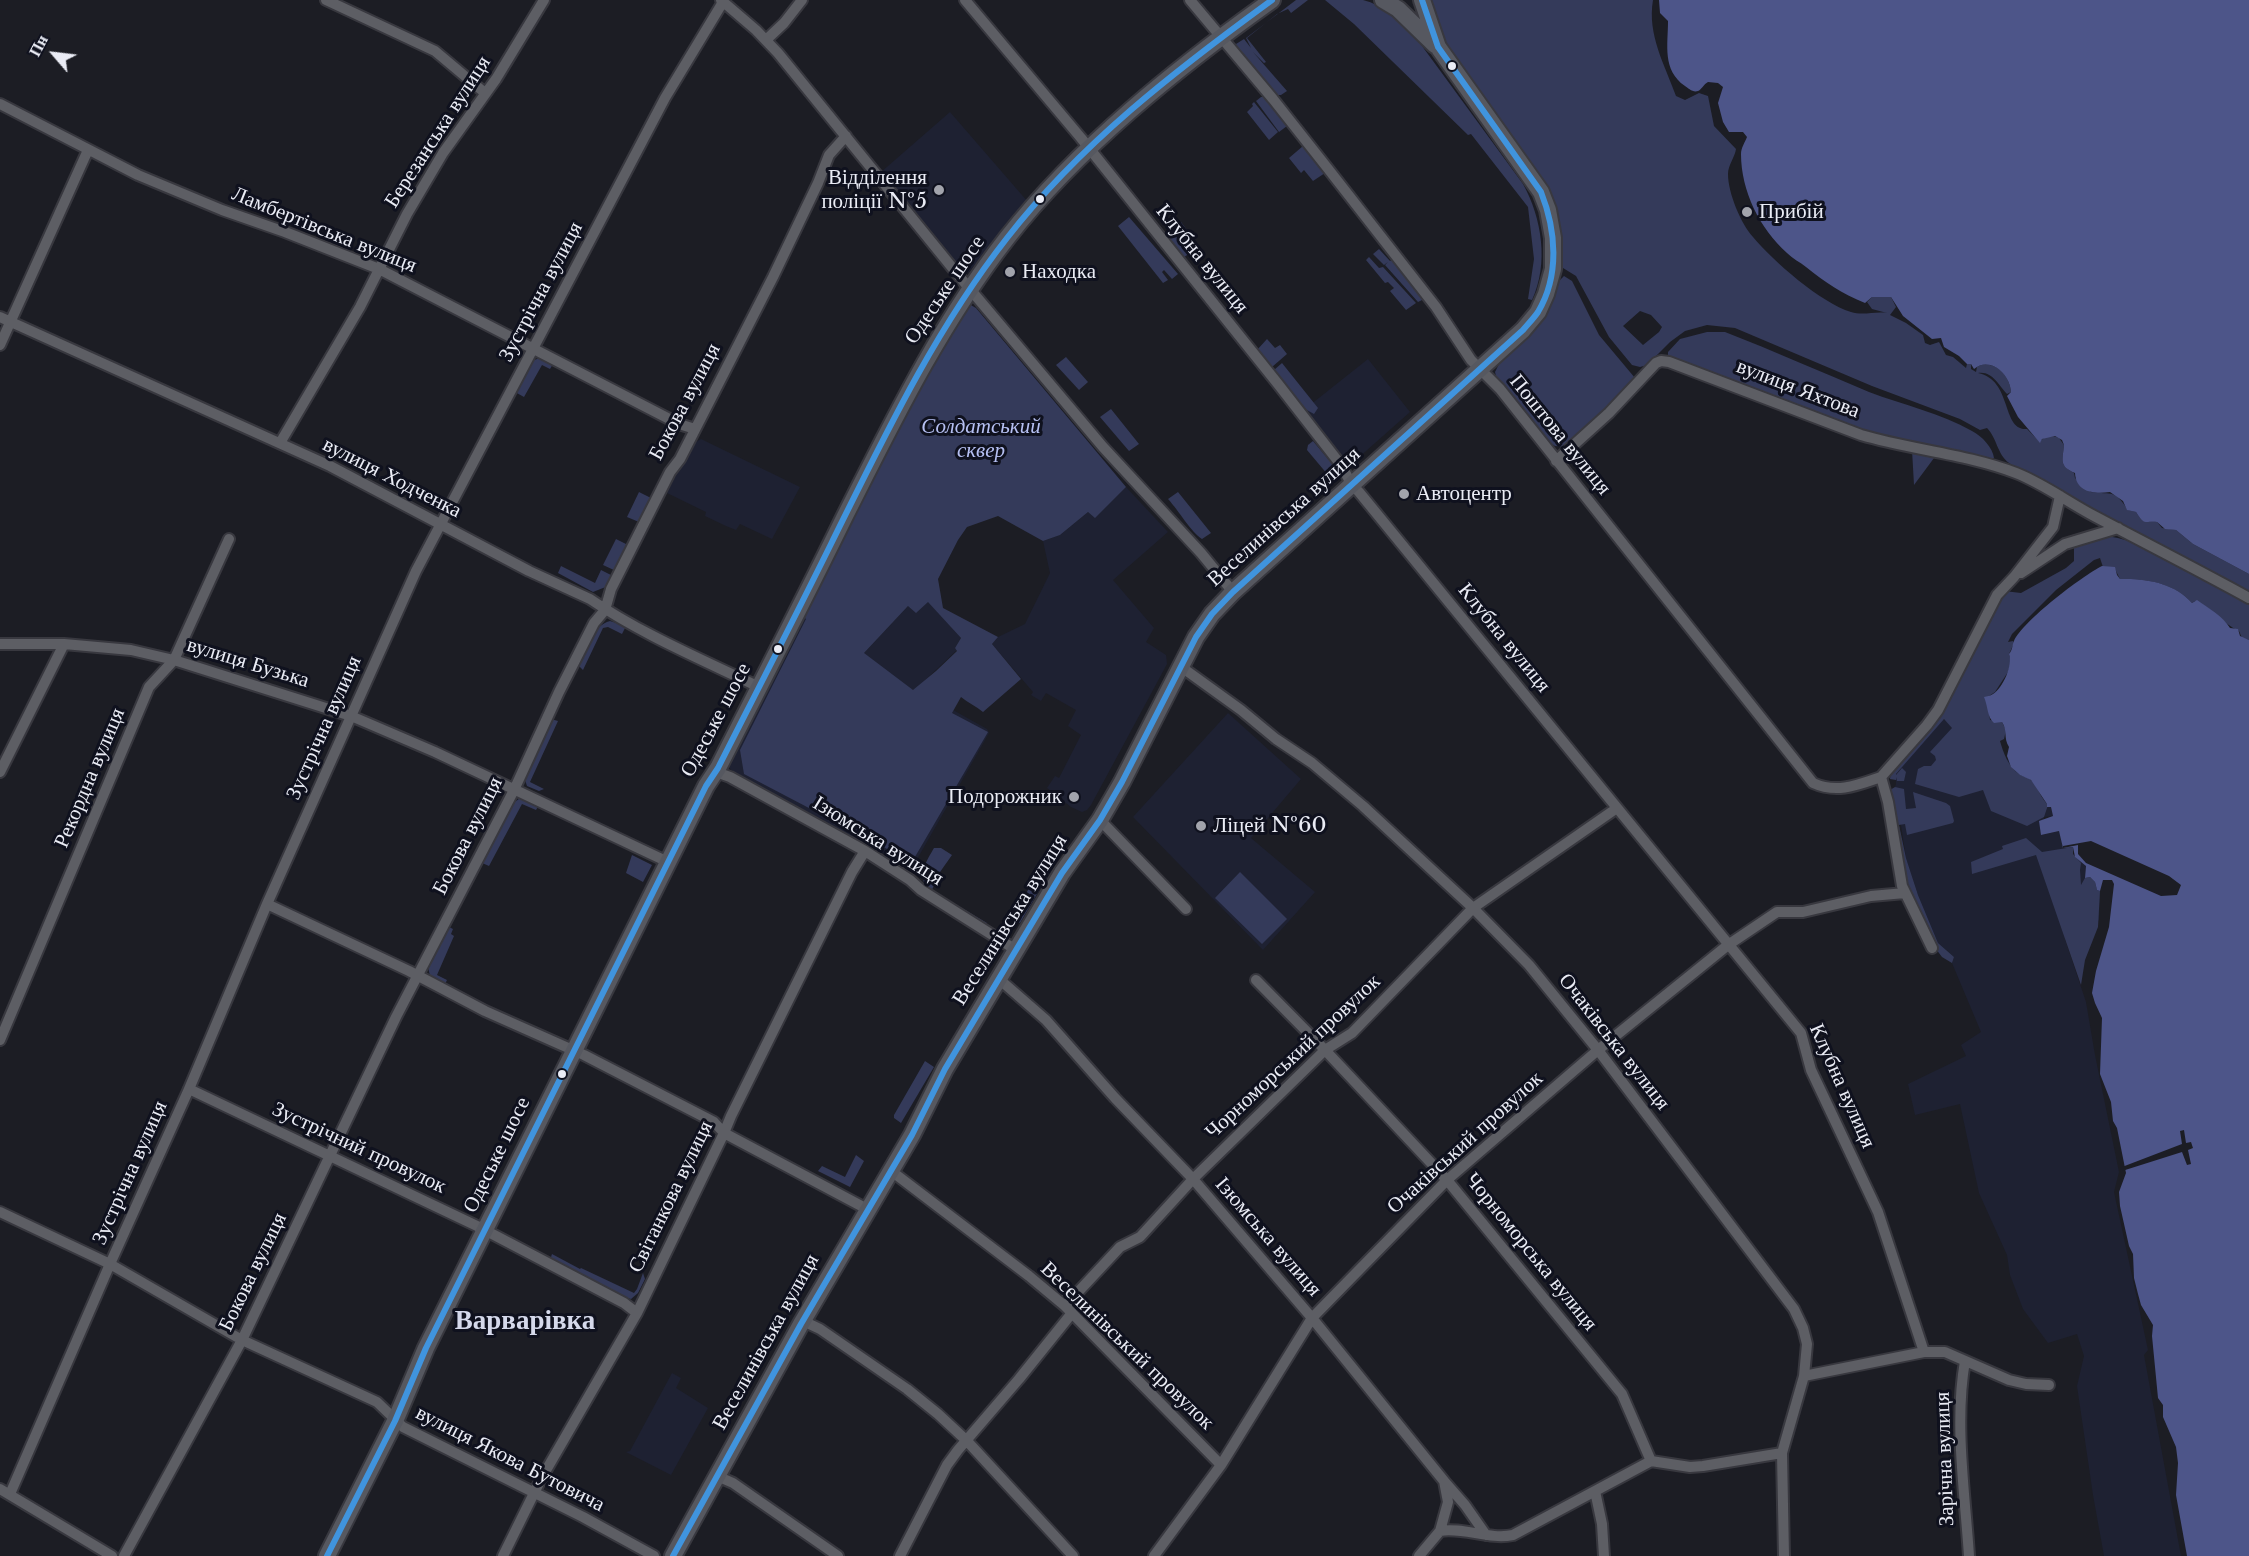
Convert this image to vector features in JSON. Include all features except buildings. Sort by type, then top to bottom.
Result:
[{"type":"highway","name":"Одеське шосе","points":[[327,1556],[395,1421],[426,1348],[706,786],[716,772],[910,388],[969,289],[1028,213],[1089,148],[1220,38],[1272,0]]},
{"type":"highway","points":[[1383,0],[1398,9],[1438,47]]},
{"type":"highway","points":[[1422,0],[1438,47]]},
{"type":"highway","name":"Веселинівська вулиця","points":[[673,1556],[802,1321],[912,1135],[945,1069],[1062,873],[1100,820],[1122,782],[1180,666],[1205,622],[1233,592],[1523,330],[1542,304],[1553,269],[1553,238],[1548,210],[1533,178],[1451,69],[1438,47]]},
{"type":"street","points":[[326,0],[435,51],[485,93]]},
{"type":"street","name":"Березанська вулиця","points":[[280,443],[360,307],[407,214],[443,153],[496,79],[544,0]]},
{"type":"street","points":[[766,40],[784,23],[802,0]]},
{"type":"street","name":"Клубна вулиця","points":[[965,0],[1089,148],[1341,465],[1352,485],[1801,1033],[1811,1070],[1878,1212],[1924,1352]]},
{"type":"street","name":"Поштова вулиця","points":[[1190,0],[1329,170],[1436,307],[1480,370],[1500,389],[1813,783],[1824,788],[1849,788],[1881,777]]},
{"type":"street","points":[[722,1],[766,40],[969,289],[1103,447],[1201,553],[1233,592]]},
{"type":"street","name":"Зустрічна вулиця","points":[[5,1491],[189,1089],[267,904],[416,571],[664,98],[722,1]]},
{"type":"street","name":"Ламбертівська вулиця","points":[[0,104],[88,150],[191,198],[379,269],[596,379],[679,424],[695,429]]},
{"type":"street","name":"Бокова вулиця","points":[[124,1556],[242,1340],[417,976],[514,790],[580,650],[594,623],[605,610],[615,582],[670,472],[680,459],[773,277],[821,177],[829,155],[846,136]]},
{"type":"street","points":[[0,345],[5,319],[88,150]]},
{"type":"street","name":"вулиця Ходченка","points":[[5,319],[330,466],[529,571],[590,599],[605,610],[759,687]]},
{"type":"street","name":"вулиця Яхтова","points":[[1556,461],[1609,413],[1656,363],[1669,362],[1770,398],[1861,435],[1958,455],[2032,480],[2249,598]]},
{"type":"street","points":[[1932,948],[1905,893],[1881,777],[1938,710],[1997,595],[2053,527],[2060,496]]},
{"type":"street","points":[[2014,577],[2065,544],[2118,528]]},
{"type":"street","name":"Рекордна вулиця","points":[[0,1040],[149,687],[174,660],[229,539]]},
{"type":"street","name":"вулиця Бузька","points":[[0,644],[64,644],[131,650],[174,660],[351,716],[435,752],[668,862]]},
{"type":"street","points":[[0,772],[64,644]]},
{"type":"street","name":"Очаківська вулиця","points":[[1180,666],[1242,710],[1276,739],[1312,763],[1363,806],[1473,908],[1529,965],[1598,1050],[1794,1309],[1803,1328],[1807,1344],[1804,1376],[1782,1453],[1784,1556]]},
{"type":"street","name":"Ізюмська вулиця","points":[[716,772],[730,777],[865,851],[910,880],[921,890],[1016,950]]},
{"type":"street","name":"Чорноморський провулок","points":[[900,1556],[947,1465],[1120,1247],[1140,1237],[1192,1179],[1325,1050],[1352,1033],[1473,908],[1617,808]]},
{"type":"street","points":[[1100,820],[1186,909]]},
{"type":"street","name":"Світанкова вулиця","points":[[503,1556],[534,1493],[637,1313],[811,952],[865,851]]},
{"type":"street","name":"Очаківський провулок","points":[[1154,1556],[1221,1465],[1312,1317],[1447,1180],[1598,1050],[1728,945],[1777,912],[1803,912],[1871,897],[1905,893]]},
{"type":"street","points":[[267,904],[463,1000],[574,1050],[714,1122],[724,1133],[867,1209]]},
{"type":"street","name":"Ізюмська вулиця","points":[[999,979],[1046,1020],[1115,1098],[1192,1179],[1312,1317],[1465,1505],[1486,1535]]},
{"type":"street","name":"Чорноморська вулиця","points":[[1256,980],[1447,1180],[1622,1394],[1651,1461]]},
{"type":"street","name":"Зустрічний провулок","points":[[189,1089],[485,1230],[624,1303],[637,1313]]},
{"type":"street","name":"Веселинівський провулок","points":[[890,1170],[1029,1276],[1068,1310],[1221,1465]]},
{"type":"street","name":"вулиця Якова Бутовича","points":[[0,1212],[110,1264],[242,1340],[377,1402],[395,1421],[462,1458],[654,1556]]},
{"type":"street","points":[[802,1321],[820,1329],[907,1389],[967,1441],[1073,1556]]},
{"type":"street","points":[[1804,1376],[1924,1352],[1945,1352],[2009,1380],[2026,1384],[2049,1385]]},
{"type":"street","name":"Зарічна вулиця","points":[[1965,1361],[1960,1411],[1969,1556]]},
{"type":"street","points":[[1440,1531],[1505,1537],[1513,1535],[1651,1461],[1703,1467],[1782,1453]]},
{"type":"street","points":[[717,1476],[734,1483],[838,1556]]},
{"type":"street","points":[[1419,1556],[1440,1531],[1448,1502],[1444,1481]]},
{"type":"street","points":[[5,1491],[112,1556]]},
{"type":"street","points":[[1594,1491],[1601,1517],[1604,1556]]},
{"type":"shaded area","points":[[1659,0],[2249,0],[2249,574],[2193,544],[2176,530],[2165,529],[2157,522],[2143,521],[2136,512],[2127,510],[2123,501],[2110,492],[2087,491],[2079,485],[2075,473],[2064,465],[2062,440],[2055,436],[2042,439],[2040,443],[2018,417],[2007,396],[2011,392],[2010,385],[1998,369],[1986,365],[1974,369],[1971,364],[1967,364],[1944,347],[1941,338],[1932,339],[1903,316],[1891,297],[1872,297],[1865,303],[1834,287],[1787,253],[1768,233],[1748,195],[1741,154],[1747,137],[1743,132],[1729,132],[1723,122],[1718,103],[1723,87],[1718,83],[1708,82],[1699,90],[1692,91],[1678,80],[1673,72],[1667,48],[1668,21],[1660,13]]},
{"type":"shaded area","points":[[950,112],[1028,202],[968,273],[956,266],[880,173]]},
{"type":"shaded area","points":[[1368,359],[1410,412],[1357,459],[1347,460],[1336,450],[1305,409]]},
{"type":"shaded area","points":[[701,439],[800,487],[772,539],[740,524],[736,530],[726,526],[705,516],[706,512],[667,493],[689,449]]},
{"type":"shaded area","points":[[1126,487],[1168,532],[1113,580],[1154,628],[1146,642],[1166,655],[1167,664],[1091,805],[1082,812],[1071,807],[1047,788],[1055,776],[1059,778],[1081,735],[1068,726],[1076,710],[1046,693],[1041,701],[1031,695],[1033,692],[992,644],[998,637],[1025,624],[1050,573],[1043,541],[1060,535],[1088,512],[1095,517]]},
{"type":"shaded area","points":[[2102,566],[2115,567],[2120,579],[2159,583],[2169,586],[2192,603],[2197,600],[2219,616],[2230,628],[2238,629],[2240,636],[2249,640],[2249,1556],[2187,1556],[2176,1495],[2178,1463],[2176,1447],[2163,1417],[2163,1405],[2158,1398],[2153,1325],[2141,1305],[2134,1278],[2133,1254],[2120,1206],[2119,1192],[2126,1173],[2117,1128],[2113,1121],[2111,1102],[2100,1074],[2102,1018],[2092,993],[2109,927],[2114,884],[2112,880],[2103,880],[2100,891],[2097,890],[2095,882],[2090,877],[2085,878],[2086,866],[2075,857],[2073,847],[2063,848],[2059,831],[2041,835],[2039,821],[2053,816],[2051,807],[2047,807],[2031,780],[2020,775],[2011,767],[2007,756],[2009,747],[2004,725],[2002,722],[1992,721],[1984,697],[1997,691],[2004,682],[2014,641],[2029,622],[2081,579]]},
{"type":"shaded area","points":[[928,601],[961,638],[955,648],[957,650],[920,685],[952,712],[953,710],[987,729],[989,733],[913,866],[908,867],[731,770],[728,765],[803,616],[864,653],[908,606]]},
{"type":"shaded area","name":"Ліцей №60","points":[[1228,713],[1301,779],[1251,838],[1315,892],[1263,950],[1133,817]]},
{"type":"shaded area","points":[[1943,719],[2004,756],[2051,806],[2053,816],[2044,817],[2042,835],[2059,831],[2075,857],[2086,866],[2085,877],[2100,891],[2099,920],[2094,928],[2065,939],[2086,1002],[2119,1172],[2114,1192],[2148,1350],[2144,1355],[2181,1556],[2104,1556],[2077,1386],[2084,1356],[2077,1334],[2048,1343],[2023,1309],[2010,1275],[2007,1255],[1979,1193],[1960,1104],[1915,1115],[1908,1084],[1966,1056],[1961,1045],[1981,1032],[1952,963],[1954,957],[1938,943],[1918,895],[1906,858],[1895,786],[1896,774]]},
{"type":"shaded area","points":[[672,1373],[681,1378],[676,1388],[708,1408],[671,1475],[626,1452],[630,1451]]},
{"type":"green space","points":[[1296,0],[1308,0],[1291,13],[1288,9],[1278,13]]},
{"type":"green space","points":[[1325,0],[1370,2],[1403,24],[1414,35],[1523,184],[1535,211],[1541,241],[1540,271],[1532,300],[1528,299],[1534,259],[1528,207],[1471,134],[1468,135],[1354,24]]},
{"type":"green space","points":[[1428,0],[1653,0],[1655,38],[1676,96],[1685,100],[1699,93],[1708,96],[1714,126],[1736,149],[1728,174],[1736,208],[1748,231],[1773,258],[1812,291],[1851,312],[1887,313],[1872,309],[1867,302],[1872,297],[1891,297],[1896,307],[1890,315],[1923,335],[1925,343],[1930,345],[1939,342],[1946,355],[1953,357],[1966,368],[1967,364],[1971,364],[1971,369],[1976,372],[1977,367],[1983,365],[2000,370],[2010,386],[2011,392],[2007,394],[1991,376],[1978,373],[1989,377],[1997,385],[2013,422],[2019,427],[2027,429],[2040,442],[2043,438],[2059,438],[2064,445],[2064,464],[2074,473],[2075,478],[2091,492],[2109,493],[2116,496],[2128,510],[2136,512],[2143,520],[2157,522],[2162,528],[2176,530],[2193,544],[2249,574],[2249,592],[2014,466],[2002,455],[1987,428],[1980,430],[1960,419],[1872,386],[1735,328],[1707,325],[1685,331],[1670,342],[1647,365],[1640,367],[1632,365],[1609,337],[1576,276],[1563,268],[1561,245],[1549,190],[1443,43]],"holes":[[[1640,311],[1651,315],[1662,327],[1643,345],[1623,326]]]},
{"type":"green space","points":[[1266,23],[1247,38],[1266,62],[1264,63],[1253,52],[1287,91],[1281,95],[1274,95],[1237,50],[1236,44],[1244,39],[1251,48],[1246,38]]},
{"type":"green space","points":[[1264,97],[1287,126],[1279,132],[1256,101]]},
{"type":"green space","points":[[1254,102],[1278,132],[1269,140],[1247,112]]},
{"type":"green space","points":[[1303,146],[1325,173],[1313,181],[1304,170],[1301,173],[1289,158]]},
{"type":"green space","points":[[1129,217],[1178,274],[1172,279],[1164,270],[1162,272],[1168,280],[1163,283],[1118,226]]},
{"type":"green space","points":[[1181,222],[1199,246],[1183,258],[1165,235]]},
{"type":"green space","points":[[1379,249],[1390,261],[1393,259],[1424,299],[1418,302],[1385,265],[1388,262],[1384,265],[1373,254]]},
{"type":"green space","points":[[1369,257],[1379,268],[1383,267],[1416,303],[1406,310],[1390,291],[1394,288],[1388,282],[1385,283],[1366,260]]},
{"type":"green space","points":[[1564,276],[1572,281],[1599,335],[1635,378],[1568,447],[1555,446],[1547,441],[1495,372],[1500,362],[1531,331]]},
{"type":"green space","name":"Солдатський сквер","points":[[969,304],[976,308],[1126,487],[1095,518],[1088,512],[1060,535],[1043,541],[998,516],[967,527],[958,540],[938,579],[943,608],[998,637],[992,644],[1021,679],[983,712],[961,697],[952,713],[988,732],[912,862],[744,774],[740,750],[806,619],[803,616],[928,370]],"holes":[[[928,602],[961,638],[955,648],[957,651],[913,690],[864,653],[908,606],[916,613]]]},
{"type":"green space","points":[[1707,332],[1725,332],[1869,392],[1948,419],[1980,436],[1989,446],[1994,458],[1990,460],[1868,433],[1668,356],[1668,352],[1680,339]]},
{"type":"green space","points":[[1267,339],[1275,348],[1280,345],[1287,354],[1272,367],[1257,350]]},
{"type":"green space","points":[[1066,357],[1088,382],[1079,390],[1056,365]]},
{"type":"green space","points":[[540,358],[553,364],[550,369],[542,365],[524,397],[515,392],[531,361]]},
{"type":"green space","points":[[1282,363],[1318,408],[1314,414],[1305,409],[1274,370]]},
{"type":"green space","points":[[1111,409],[1139,444],[1129,451],[1100,417]]},
{"type":"green space","points":[[1313,441],[1334,466],[1335,469],[1330,475],[1307,450],[1308,445]]},
{"type":"green space","points":[[1912,450],[1937,454],[1914,485]]},
{"type":"green space","points":[[639,492],[651,498],[639,522],[627,517]]},
{"type":"green space","points":[[1178,492],[1211,533],[1202,539],[1168,499]]},
{"type":"green space","points":[[2101,536],[2118,538],[2156,552],[2249,604],[2249,640],[2242,638],[2239,631],[2207,607],[2195,601],[2192,603],[2168,586],[2149,581],[2120,579],[2114,567],[2103,567],[2100,558],[2094,560],[2056,590],[2012,634],[2008,642],[2013,641],[2014,643],[2009,654],[2011,663],[2008,672],[1995,692],[1989,696],[1990,720],[2002,722],[2006,730],[2004,739],[2000,741],[2009,764],[2015,771],[2032,781],[2048,805],[2044,817],[2027,826],[1991,811],[1983,790],[1959,797],[1915,784],[1918,769],[1931,766],[1936,760],[1930,752],[1952,728],[1944,719],[1896,774],[1902,768],[1906,772],[1904,781],[1897,781],[1896,777],[1896,780],[1890,779],[1891,770],[1929,727],[2004,591],[2021,593],[2066,568],[2074,561],[2074,547]]},
{"type":"green space","points":[[616,539],[628,545],[616,571],[603,565]]},
{"type":"green space","points":[[561,566],[595,583],[601,570],[613,576],[608,586],[593,592],[558,573]]},
{"type":"green space","points":[[610,621],[626,626],[622,634],[608,627],[603,628],[583,670],[578,665],[590,639],[604,623]]},
{"type":"green space","points":[[551,719],[558,721],[530,782],[544,789],[539,791],[527,786],[524,777]]},
{"type":"green space","points":[[1895,787],[1904,789],[1906,809],[1916,808],[1913,792],[1950,806],[1953,823],[1907,835],[1905,824],[1899,825],[1906,858],[1918,895],[1938,943],[1954,957],[1952,963],[1942,957],[1933,945],[1904,885],[1890,790]]},
{"type":"green space","points":[[520,798],[539,805],[536,810],[522,804],[489,866],[480,862],[511,805]]},
{"type":"green space","points":[[2026,838],[2042,852],[2073,847],[2073,854],[2081,863],[2081,885],[2085,878],[2090,877],[2095,882],[2097,890],[2100,891],[2098,927],[2085,960],[2081,985],[2036,855],[1972,874],[1971,862],[2003,849],[2002,846]]},
{"type":"green space","points":[[934,848],[941,848],[952,855],[940,872],[932,890],[987,923],[986,925],[927,889],[923,873]]},
{"type":"green space","points":[[632,855],[652,865],[643,882],[626,873]]},
{"type":"green space","points":[[1042,867],[1051,870],[1020,923],[1011,918]]},
{"type":"green space","points":[[1240,872],[1287,919],[1262,944],[1215,898]]},
{"type":"green space","points":[[447,926],[453,929],[451,934],[454,936],[437,975],[447,980],[444,986],[430,976],[428,967]]},
{"type":"green space","points":[[925,1061],[934,1067],[901,1123],[894,1118],[894,1115]]},
{"type":"green space","points":[[856,1155],[864,1161],[850,1187],[818,1171],[822,1166],[845,1177]]},
{"type":"green space","points":[[552,1254],[634,1293],[643,1273],[645,1279],[638,1293],[631,1299],[627,1298],[550,1260]]},
{"type":"pier","points":[[2091,841],[2169,876],[2181,885],[2177,895],[2161,896],[2086,863],[2078,854],[2078,845],[2063,848],[2063,846]]},
{"type":"pier","points":[[2184,1130],[2186,1143],[2191,1142],[2193,1148],[2188,1150],[2191,1164],[2187,1165],[2182,1152],[2122,1171],[2122,1167],[2182,1144],[2180,1131]]},
{"type":"transit line","points":[[327,1556],[395,1421],[426,1348],[706,786],[718,768],[911,386],[956,310],[1007,238],[1066,171],[1165,81],[1272,0]]},
{"type":"transit line","points":[[673,1556],[801,1324],[912,1135],[945,1069],[1062,873],[1100,820],[1122,782],[1196,637],[1212,614],[1233,592],[1523,330],[1538,312],[1545,298],[1553,268],[1553,252],[1550,222],[1541,192],[1438,47],[1422,0]]},
{"type":"place","name":"Відділення поліції №5","points":[[939,190]]},
{"type":"place","name":"Прибій","points":[[1747,212]]},
{"type":"place","name":"Находка","points":[[1010,272]]},
{"type":"place","name":"Автоцентр","points":[[1404,494]]},
{"type":"place","name":"Подорожник","points":[[1074,797]]},
{"type":"place","name":"Ліцей №60","points":[[1201,826]]},
{"type":"district","name":"Варварівка","points":[[525,1321]]}]
